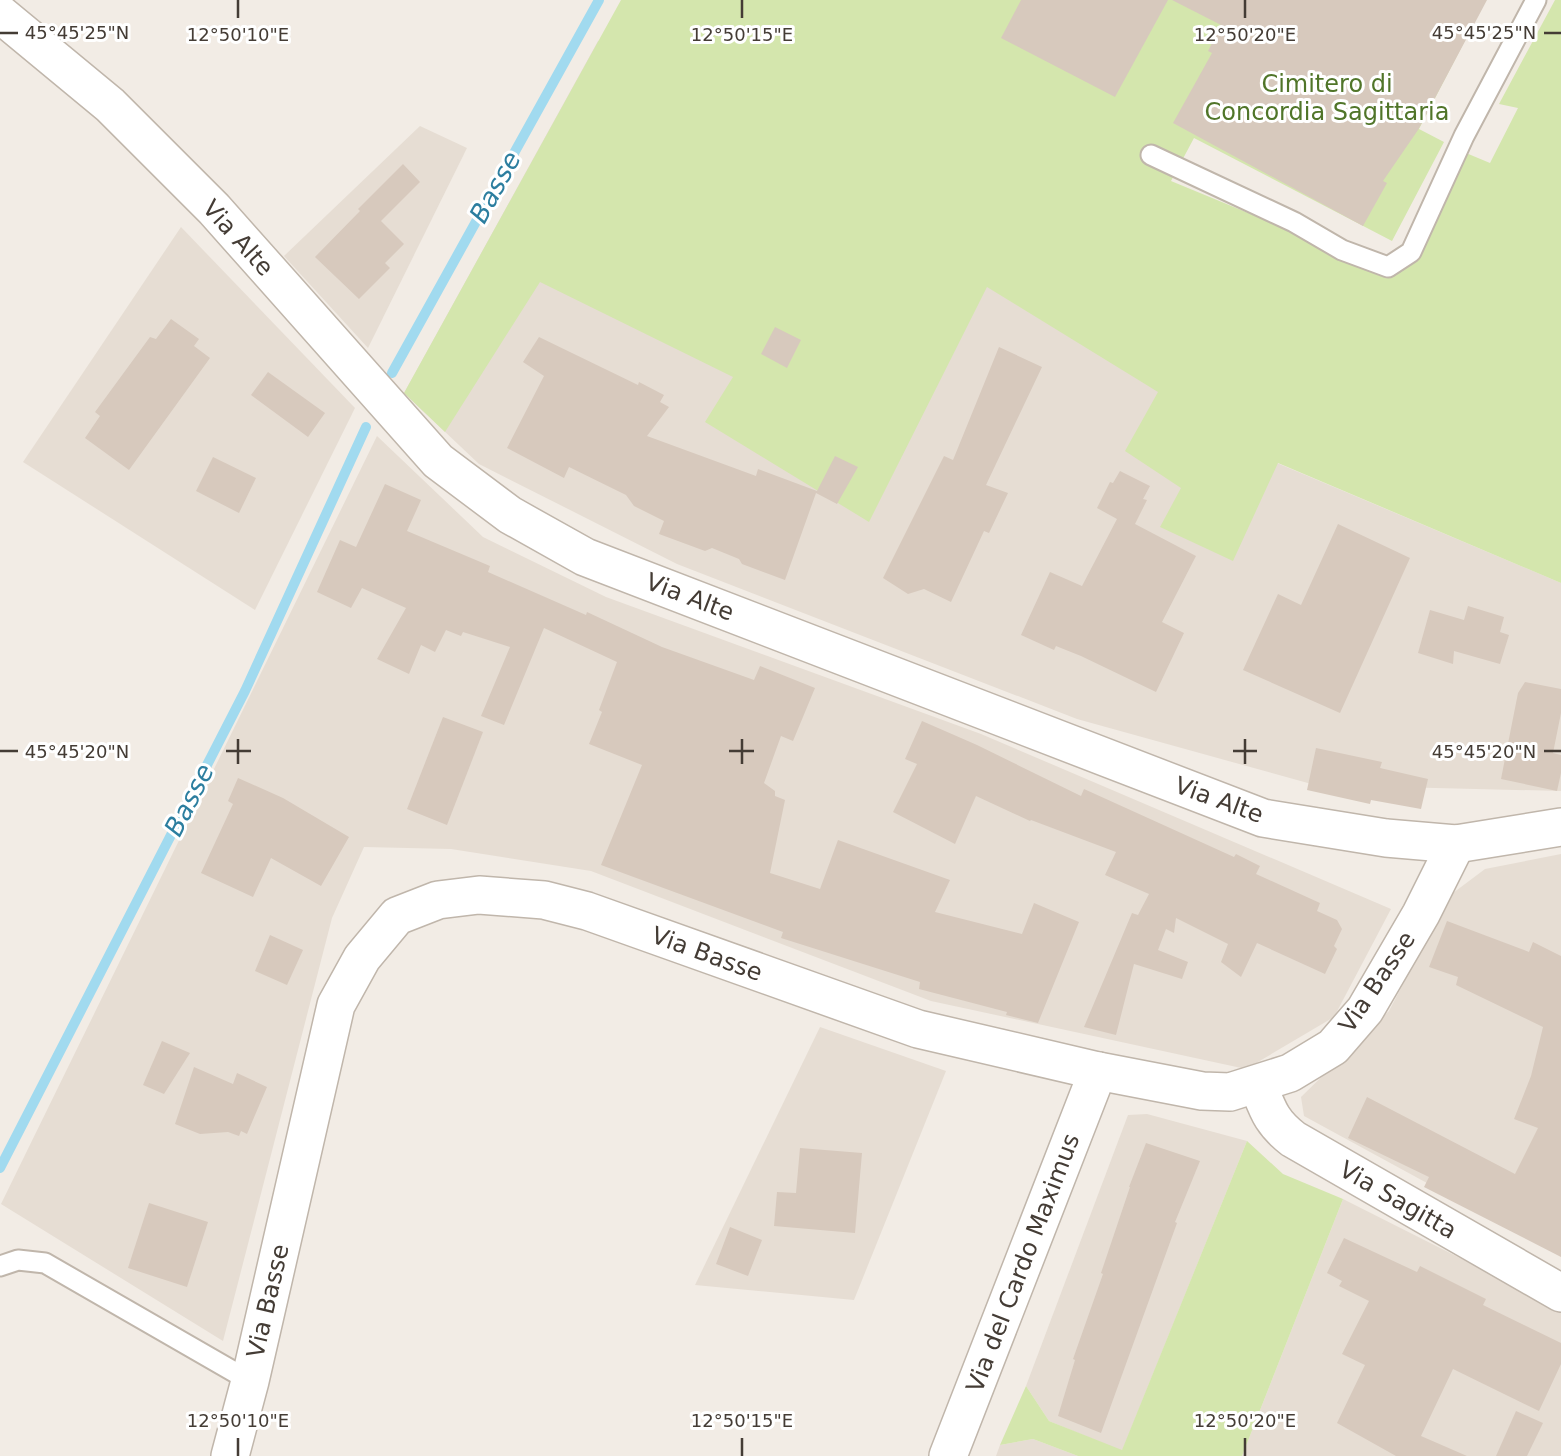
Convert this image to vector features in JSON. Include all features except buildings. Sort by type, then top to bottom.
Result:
[{"type":"street","name":"Via Alte","points":[[0,14],[110,105],[214,209],[438,461],[510,515],[585,557],[1263,818],[1386,838],[1456,844],[1561,827]]},
{"type":"street","name":"Via Basse","points":[[230,1456],[250,1381],[336,1005],[362,958],[397,916],[438,900],[479,895],[544,900],[587,911],[918,1029],[1098,1071],[1202,1091],[1230,1092],[1290,1073],[1333,1047],[1365,1010],[1421,914],[1456,844]]},
{"type":"street","name":"Via del Cardo Maximus","points":[[948,1456],[1098,1071]]},
{"type":"street","name":"Via Sagitta","points":[[1258,1085],[1270,1117],[1293,1139],[1561,1293]]},
{"type":"lane","points":[[1151,155],[1294,222],[1342,250],[1388,267],[1411,252],[1464,136],[1536,0]]},
{"type":"lane","points":[[0,1266],[18,1260],[45,1263],[250,1381]]},
{"type":"shaded area","points":[[598,41],[806,176],[1277,463],[1561,583],[1561,791],[1315,785],[1077,719],[677,564],[479,464],[404,393]]},
{"type":"shaded area","points":[[420,126],[467,148],[368,348],[284,256]]},
{"type":"shaded area","points":[[181,227],[355,408],[255,610],[23,462]]},
{"type":"shaded area","points":[[377,436],[483,537],[606,597],[981,734],[1391,909],[1334,1017],[1246,1069],[931,1001],[591,871],[451,849],[364,847],[332,918],[223,1341],[1,1204]]},
{"type":"shaded area","points":[[1561,854],[1561,1256],[1304,1116],[1301,1097],[1389,1011],[1449,896],[1485,869]]},
{"type":"shaded area","points":[[820,1027],[946,1071],[854,1300],[695,1285]]},
{"type":"shaded area","points":[[1147,1114],[1247,1141],[1122,1451],[1049,1421],[1026,1386],[1128,1115]]},
{"type":"shaded area","points":[[1343,1199],[1561,1309],[1561,1456],[1242,1456]]},
{"type":"shaded area","points":[[1033,1439],[1078,1456],[996,1456],[1000,1445]]},
{"type":"green space","name":"Cimitero di Concordia Sagittaria","points":[[621,0],[1486,0],[1419,129],[1444,142],[1392,241],[1194,138],[1171,181],[1391,272],[1414,261],[1434,228],[1466,153],[1490,163],[1518,108],[1499,104],[1555,0],[1561,0],[1561,583],[1278,463],[1233,561],[1160,527],[1181,488],[1125,451],[1158,392],[987,287],[869,522],[705,422],[733,377],[540,282],[445,432],[404,393]]},
{"type":"green space","points":[[1247,1141],[1283,1174],[1343,1199],[1242,1456],[1078,1456],[1033,1439],[1000,1445],[1026,1386],[1049,1421],[1122,1450]]},
{"type":"waterway","name":"Basse","points":[[392,373],[599,0]]},
{"type":"waterway","name":"Basse","points":[[0,1168],[245,691],[366,427]]}]
